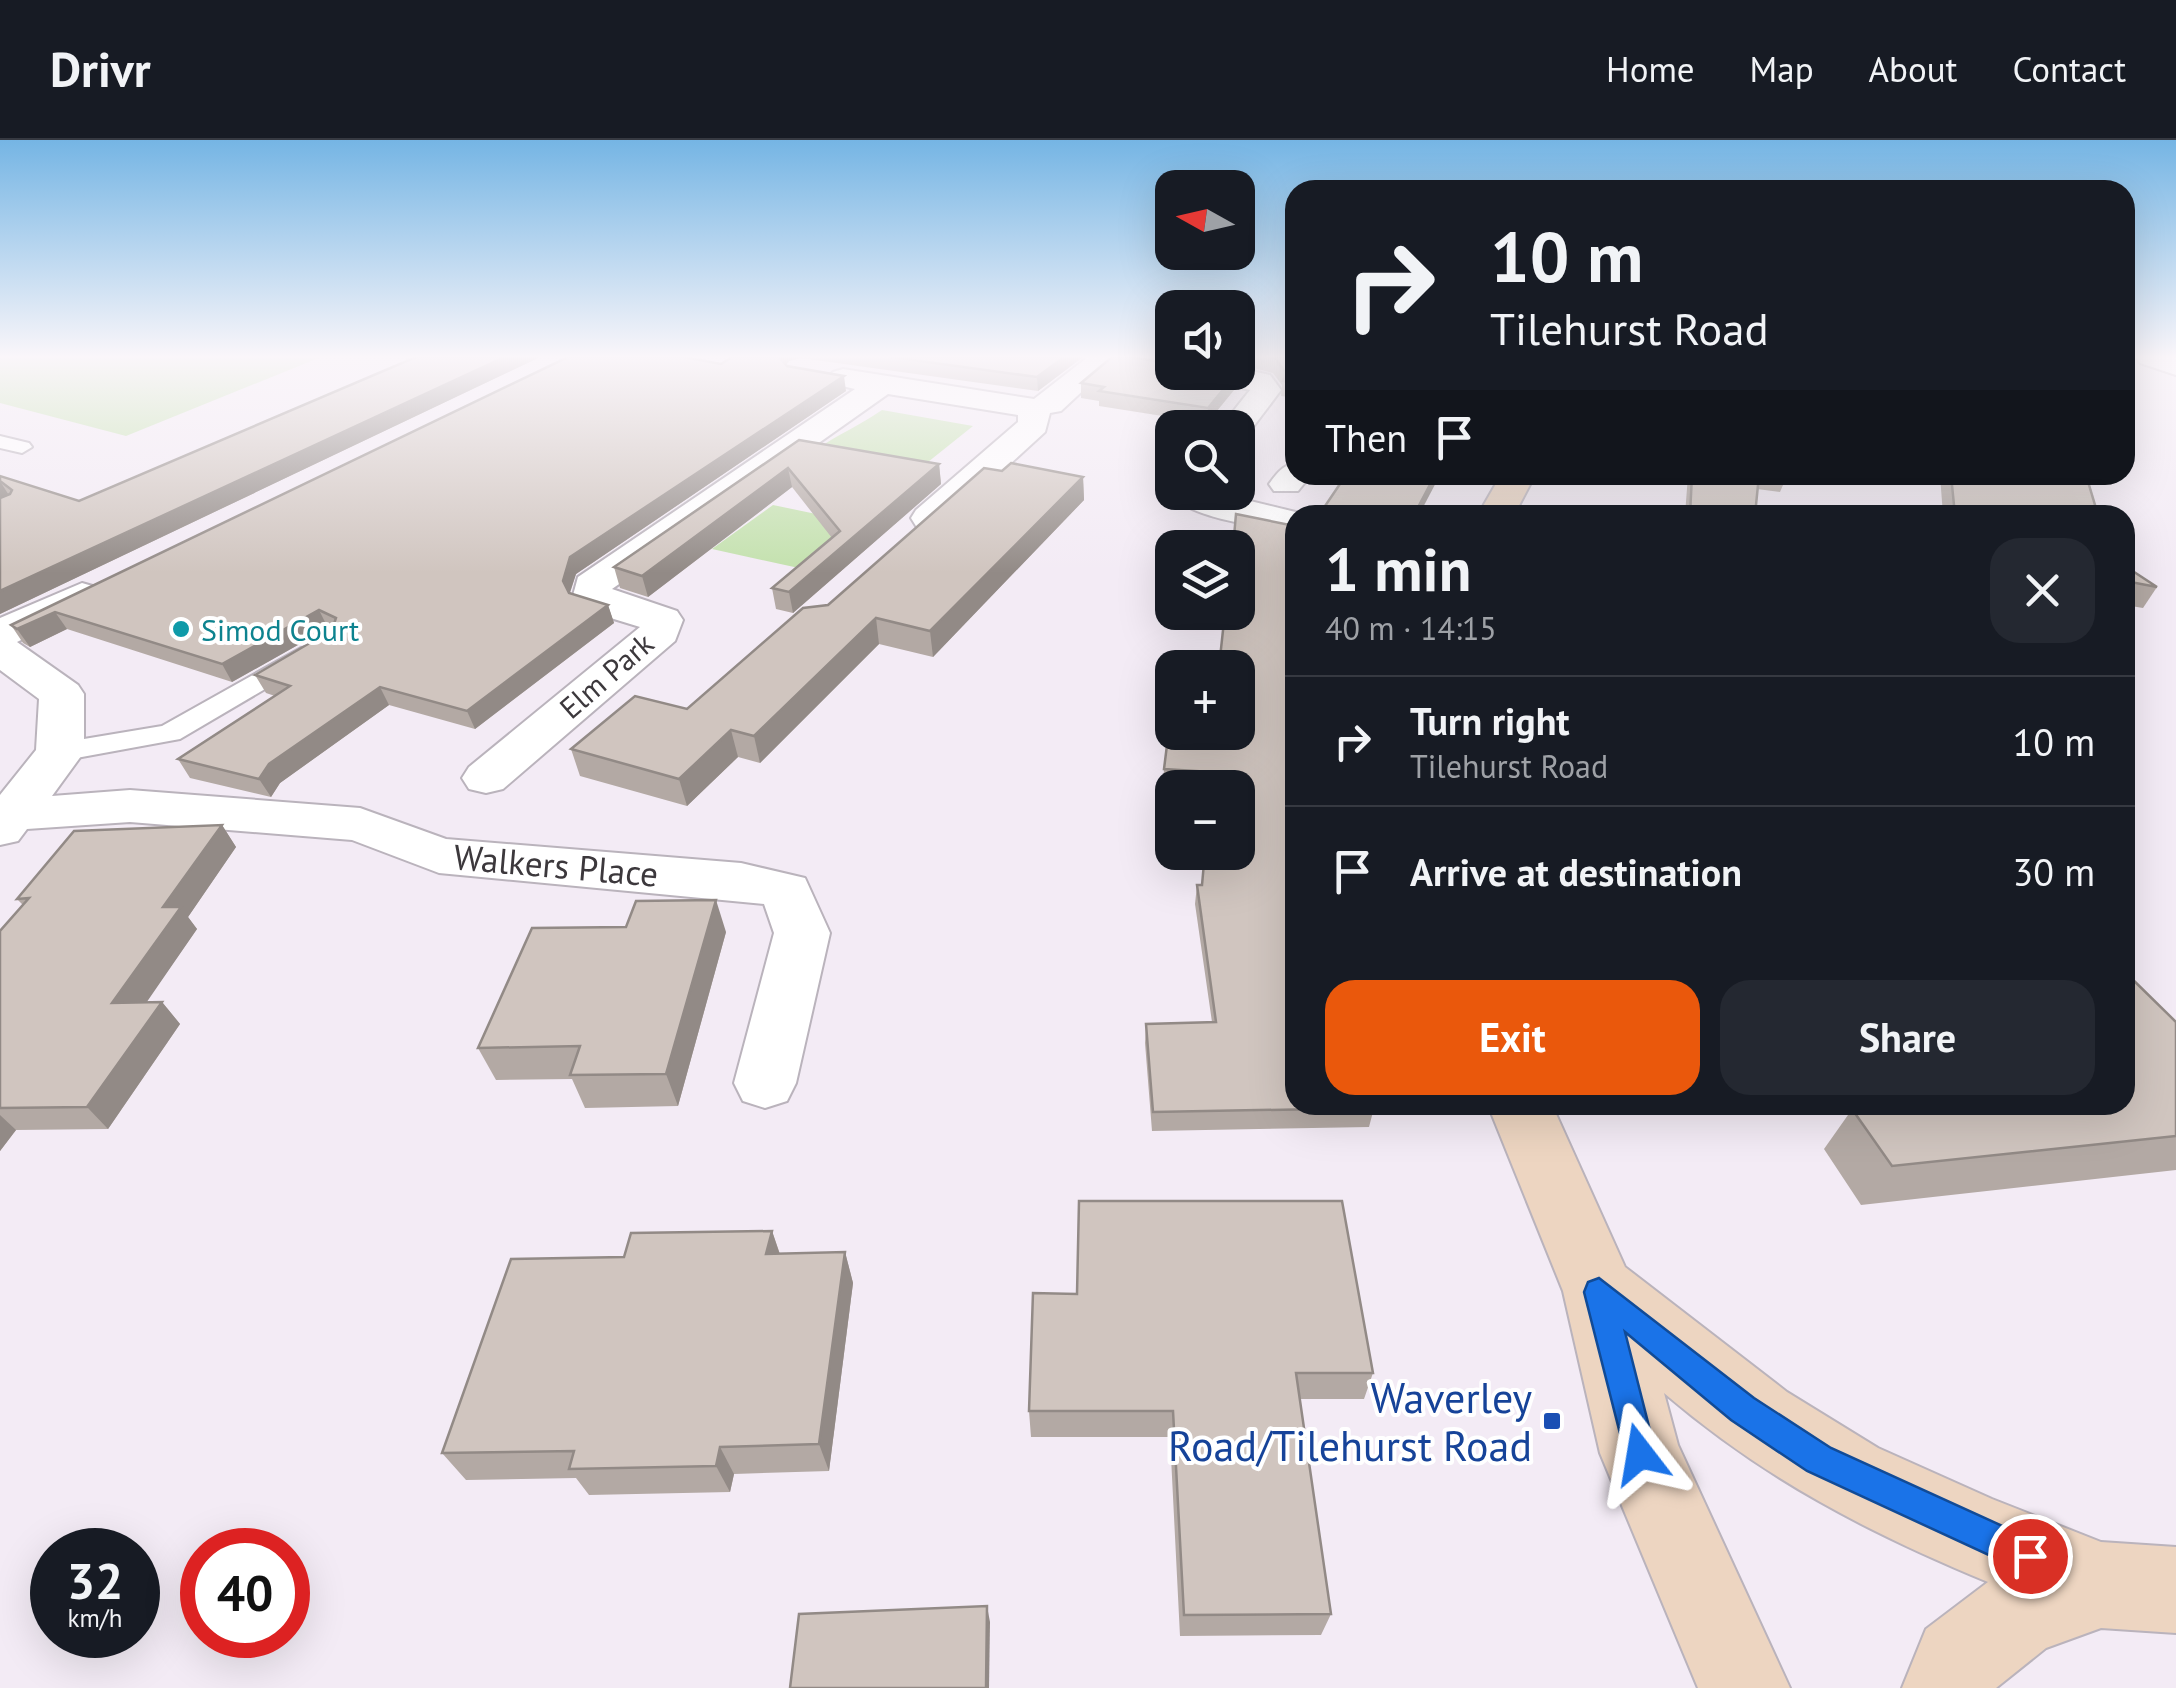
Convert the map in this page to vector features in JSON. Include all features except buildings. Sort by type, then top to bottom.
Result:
[{"type":"street","name":"Elm Park","points":[[486,778],[660,632],[662,620],[592,600],[592,585],[816,429]]},
{"type":"street","points":[[903,542],[1029,429]]},
{"type":"street","points":[[1236,510],[1285,520]]},
{"type":"street","points":[[0,634],[120,576]]},
{"type":"street","points":[[0,650],[62,694],[60,752],[4,819]]},
{"type":"street","name":"Walkers Place","points":[[4,819],[130,806],[360,824],[439,856],[741,881],[786,891],[802,933],[765,1082]]},
{"type":"street","points":[[1524,1115],[1599,1292],[1640,1454],[1744,1688]]},
{"type":"street","points":[[1599,1292],[1742,1409],[1819,1460],[1959,1527],[2138,1588]]},
{"type":"street","points":[[1948,1688],[1958,1661],[2019,1613],[2138,1588]]},
{"type":"lane","points":[[60,752],[170,733],[330,639]]},
{"type":"green space","points":[[100,429],[143,429],[126,436]]},
{"type":"green space","points":[[850,429],[969,429],[918,470],[816,450]]},
{"type":"green space","points":[[773,505],[864,524],[808,570],[712,549]]},
{"type":"place","name":"Simod Court","points":[[181,629]]},
{"type":"place","name":"Waverley Road/Tilehurst Road","points":[[1552,1421]]},
{"type":"route","points":[[1640,1454],[1599,1292],[1742,1409],[1819,1460],[1959,1527],[2030,1556]]}]
